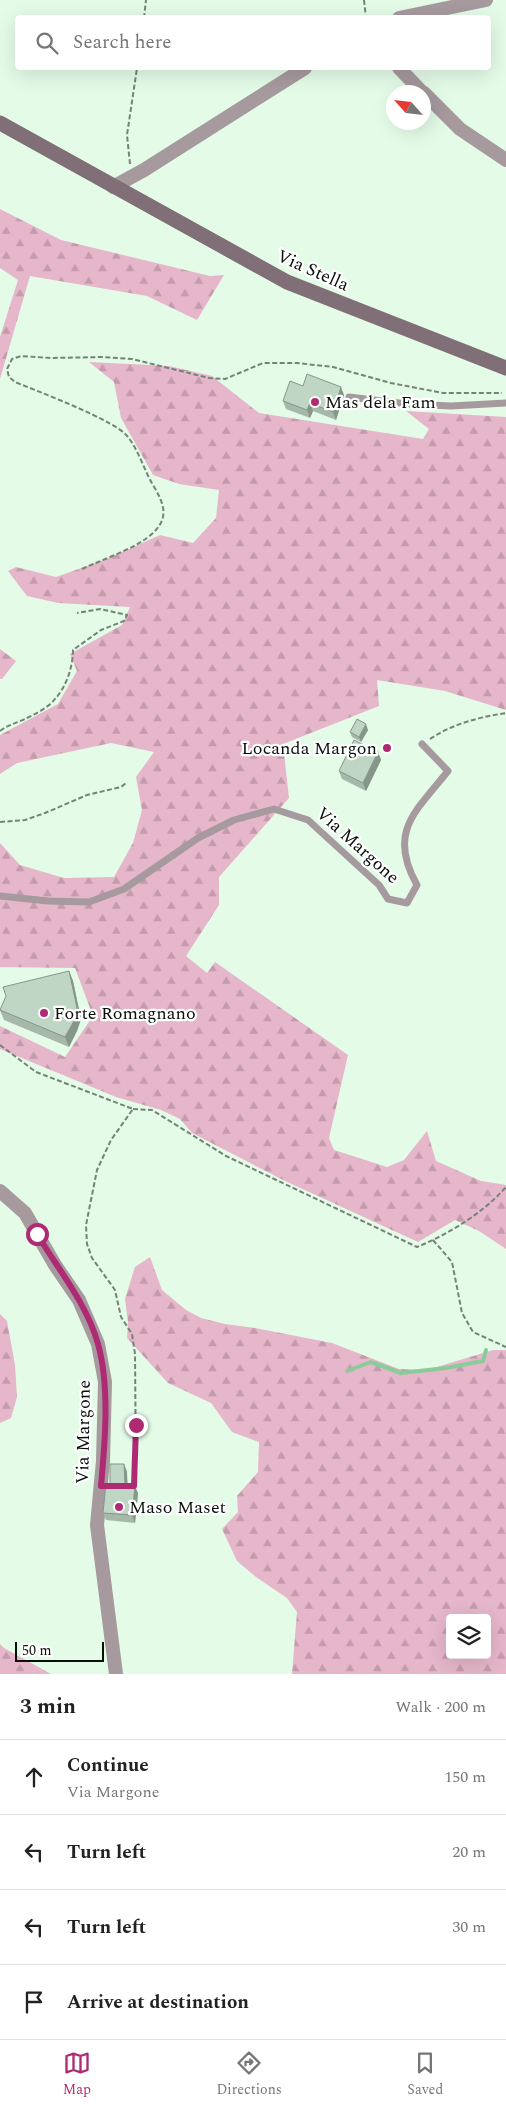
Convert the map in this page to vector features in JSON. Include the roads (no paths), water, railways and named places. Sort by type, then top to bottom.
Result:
[{"type":"main road","name":"Via Stella","points":[[0,123],[287,282],[506,368]]},
{"type":"street","points":[[414,15],[486,0]]},
{"type":"street","points":[[113,187],[134,176],[302,70]]},
{"type":"street","points":[[401,70],[415,85]]},
{"type":"street","points":[[431,101],[460,129],[506,160]]},
{"type":"street","name":"Via Margone","points":[[0,1191],[25,1213],[79,1300],[98,1344],[105,1382],[103,1461],[97,1525],[116,1674]]},
{"type":"lane","points":[[349,397],[407,404],[451,406],[506,403]]},
{"type":"lane","name":"Via Margone","points":[[0,896],[48,901],[88,902],[124,889],[198,838],[225,824],[274,809],[308,820],[380,885],[388,899],[407,903],[417,885],[406,866],[405,833],[412,816],[448,771],[422,744]]},
{"type":"waterway","points":[[347,1371],[371,1362],[401,1373],[446,1368],[483,1361],[486,1350]]},
{"type":"place","name":"Mas dela Fam","points":[[315,402]]},
{"type":"place","name":"Locanda Margon","points":[[387,748]]},
{"type":"place","name":"Forte Romagnano","points":[[44,1013]]},
{"type":"place","name":"Maso Maset","points":[[119,1507]]}]
